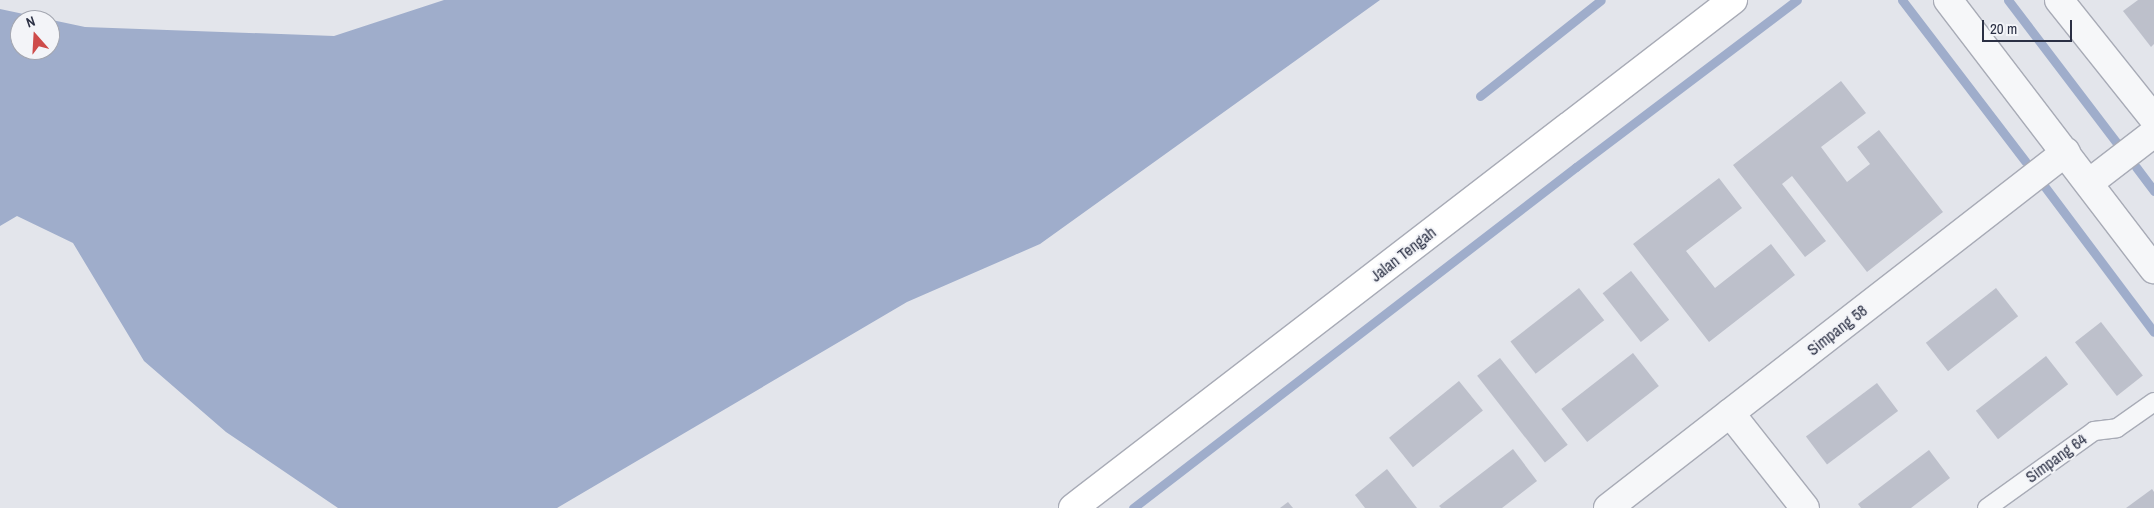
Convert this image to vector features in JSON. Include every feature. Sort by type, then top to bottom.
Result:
[{"type":"main road","name":"Jalan Tengah","points":[[1073,508],[1733,0]]},
{"type":"street","points":[[1948,0],[2154,269]]},
{"type":"street","points":[[2059,0],[2154,120]]},
{"type":"street","points":[[2089,183],[2154,133]]},
{"type":"street","name":"Simpang 58","points":[[1608,508],[2066,152]]},
{"type":"street","points":[[1730,413],[1805,508]]},
{"type":"lane","name":"Simpang 64","points":[[1987,508],[2094,431],[2117,428],[2154,402]]},
{"type":"water","points":[[444,0],[1380,0],[1040,244],[907,302],[557,508],[338,508],[226,432],[144,361],[73,243],[17,216],[0,226],[0,9],[10,11],[10,60],[60,60],[60,22],[85,27],[334,36]]},
{"type":"building","points":[[2138,0],[2154,0],[2154,44],[2151,47],[2123,11]]},
{"type":"building","points":[[1841,81],[1866,113],[1821,147],[1847,182],[1870,164],[1857,147],[1879,130],[1943,212],[1867,272],[1792,176],[1782,184],[1826,241],[1805,257],[1733,165]]},
{"type":"building","points":[[1719,178],[1742,208],[1686,251],[1715,288],[1771,244],[1795,275],[1709,342],[1633,244]]},
{"type":"building","points":[[1631,271],[1669,320],[1641,342],[1603,293]]},
{"type":"building","points":[[1579,288],[1604,320],[1536,374],[1510,342]]},
{"type":"building","points":[[1996,288],[2018,316],[1948,371],[1926,343]]},
{"type":"building","points":[[2101,322],[2143,376],[2117,396],[2075,342]]},
{"type":"building","points":[[1633,353],[1659,386],[1587,442],[1561,409]]},
{"type":"building","points":[[2046,356],[2068,384],[1998,439],[1976,411]]},
{"type":"building","points":[[1500,358],[1568,445],[1545,463],[1477,376]]},
{"type":"building","points":[[1459,381],[1483,411],[1413,467],[1389,438]]},
{"type":"building","points":[[1877,383],[1898,411],[1827,465],[1806,437]]},
{"type":"building","points":[[1513,449],[1537,481],[1502,508],[1441,508],[1439,506]]},
{"type":"building","points":[[1929,450],[1950,478],[1911,508],[1861,508],[1858,504]]},
{"type":"building","points":[[1387,469],[1417,508],[1365,508],[1355,495]]},
{"type":"building","points":[[2152,489],[2154,492],[2154,508],[2126,508]]},
{"type":"building","points":[[1288,502],[1293,508],[1280,508]]},
{"type":"waterway","points":[[1480,96],[1601,0]]},
{"type":"waterway","points":[[1133,508],[1576,167],[1797,0]]},
{"type":"waterway","points":[[1902,0],[2025,161]]},
{"type":"waterway","points":[[2008,0],[2120,147]]},
{"type":"waterway","points":[[2136,167],[2154,191]]},
{"type":"waterway","points":[[2045,187],[2154,332]]}]
